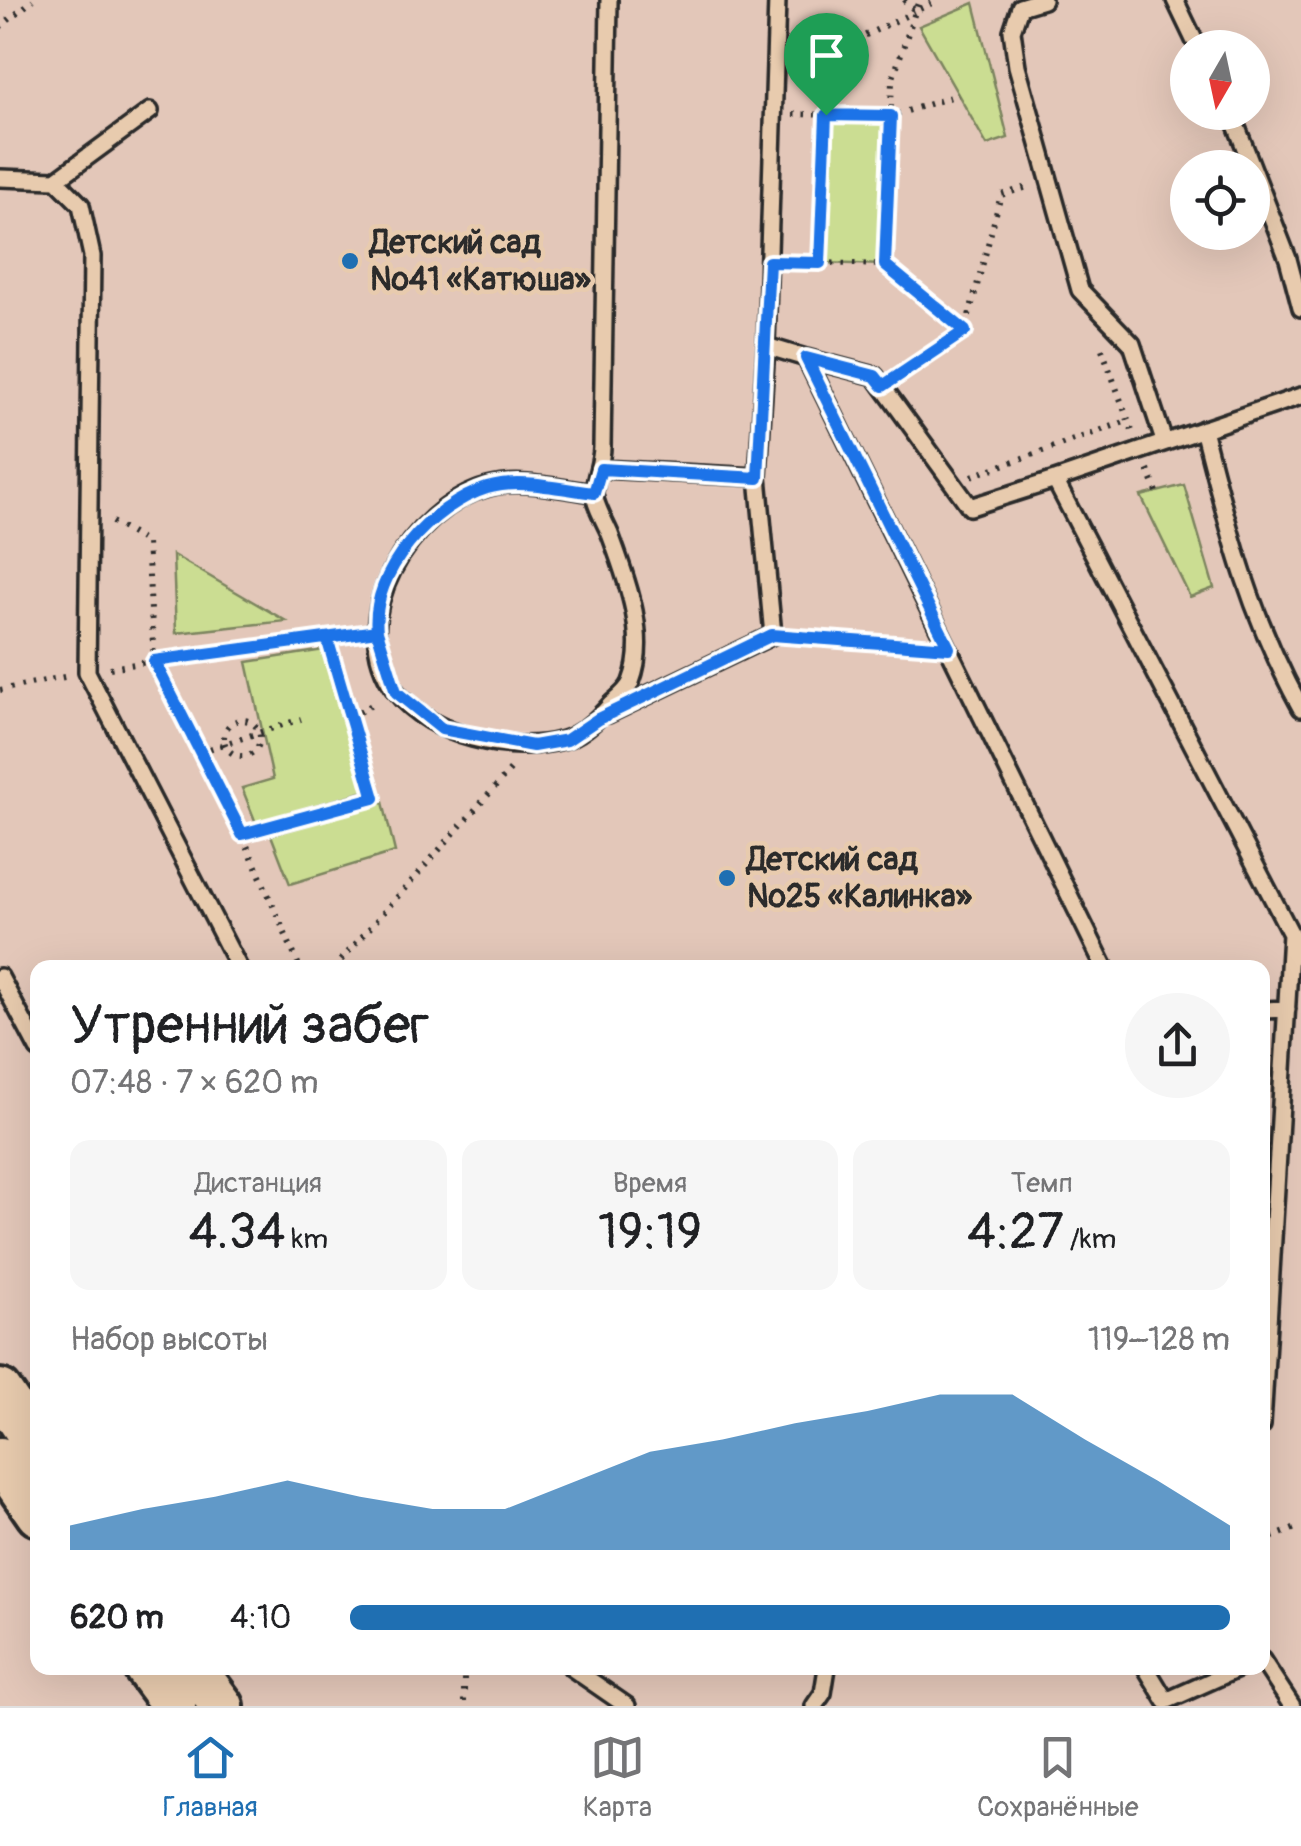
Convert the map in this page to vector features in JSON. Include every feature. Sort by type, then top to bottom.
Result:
[{"type":"main road","points":[[0,1391],[30,1436]]},
{"type":"main road","points":[[151,1675],[174,1706]]},
{"type":"main road","points":[[199,1675],[222,1706]]},
{"type":"lane","points":[[598,719],[630,684],[638,642],[625,575],[594,493],[601,469],[609,0]]},
{"type":"lane","points":[[594,493],[520,484],[488,488],[455,503],[415,539],[384,577],[377,631],[396,692],[442,729],[533,746],[567,740],[598,719],[772,635],[758,478],[777,0]]},
{"type":"lane","points":[[1044,0],[1020,7],[1012,32],[1017,66],[1048,181],[1080,290],[1132,344],[1164,441]]},
{"type":"lane","points":[[1175,0],[1189,30]]},
{"type":"lane","points":[[0,178],[56,180],[150,112]]},
{"type":"lane","points":[[1238,130],[1288,259],[1301,308]]},
{"type":"lane","points":[[56,180],[81,205],[92,256],[88,672],[234,960]]},
{"type":"lane","points":[[766,346],[875,376],[970,507],[1301,396]]},
{"type":"lane","points":[[806,358],[1101,960]]},
{"type":"lane","points":[[1202,429],[1239,575],[1258,624],[1301,708]]},
{"type":"lane","points":[[601,469],[758,478]]},
{"type":"lane","points":[[1055,480],[1291,934],[1270,1293]]},
{"type":"lane","points":[[0,978],[30,1034]]},
{"type":"lane","points":[[1270,1009],[1286,1008]]},
{"type":"lane","points":[[1282,1095],[1301,1090]]},
{"type":"lane","points":[[1270,1672],[1292,1706]]},
{"type":"lane","points":[[582,1675],[627,1706]]},
{"type":"lane","points":[[814,1706],[823,1693],[826,1675]]},
{"type":"lane","points":[[1150,1675],[1166,1701],[1224,1675]]},
{"type":"path","points":[[0,26],[33,0]]},
{"type":"path","points":[[904,0],[915,12]]},
{"type":"path","points":[[885,265],[892,81],[918,0]]},
{"type":"path","points":[[774,78],[939,0]]},
{"type":"path","points":[[820,263],[828,53]]},
{"type":"path","points":[[773,114],[891,116],[958,95]]},
{"type":"path","points":[[883,386],[965,331],[1001,196],[1048,181]]},
{"type":"path","points":[[769,262],[885,265],[965,331]]},
{"type":"path","points":[[1080,290],[1157,492]]},
{"type":"path","points":[[952,483],[1154,411]]},
{"type":"path","points":[[89,508],[147,542],[154,661],[242,834],[297,960]]},
{"type":"path","points":[[0,690],[154,661],[377,631]]},
{"type":"path","points":[[772,635],[949,648]]},
{"type":"path","points":[[242,834],[374,798],[327,638]]},
{"type":"path","points":[[200,752],[301,719]]},
{"type":"path","points":[[249,720],[260,731],[261,744],[247,756],[234,754],[225,744],[224,731],[234,722],[249,720]]},
{"type":"path","points":[[341,960],[533,746]]},
{"type":"path","points":[[1270,1538],[1301,1526]]},
{"type":"path","points":[[464,1675],[464,1706]]},
{"type":"green space","points":[[974,3],[1008,138],[987,145],[919,26]]},
{"type":"green space","points":[[826,115],[891,116],[885,265],[821,263]]},
{"type":"green space","points":[[1184,485],[1214,588],[1190,597],[1141,496]]},
{"type":"green space","points":[[173,555],[286,621],[176,633]]},
{"type":"green space","points":[[324,650],[365,791],[256,823],[242,788],[273,779],[247,662]]},
{"type":"green space","points":[[383,802],[395,852],[290,884],[271,835]]},
{"type":"place","name":"Детский сад №41 «Катюша»","points":[[350,261]]},
{"type":"place","name":"Детский сад №25 «Калинка»","points":[[727,878]]},
{"type":"route","points":[[826,115],[820,263],[769,262],[758,478],[601,469],[594,493],[520,484],[488,488],[455,503],[415,539],[384,577],[377,631],[327,638],[374,798],[242,834],[154,661],[377,631],[380,654],[396,692],[442,729],[533,746],[567,740],[598,719],[772,635],[949,648],[806,358],[875,376],[883,386],[965,331],[885,265],[891,116],[826,115]]}]
